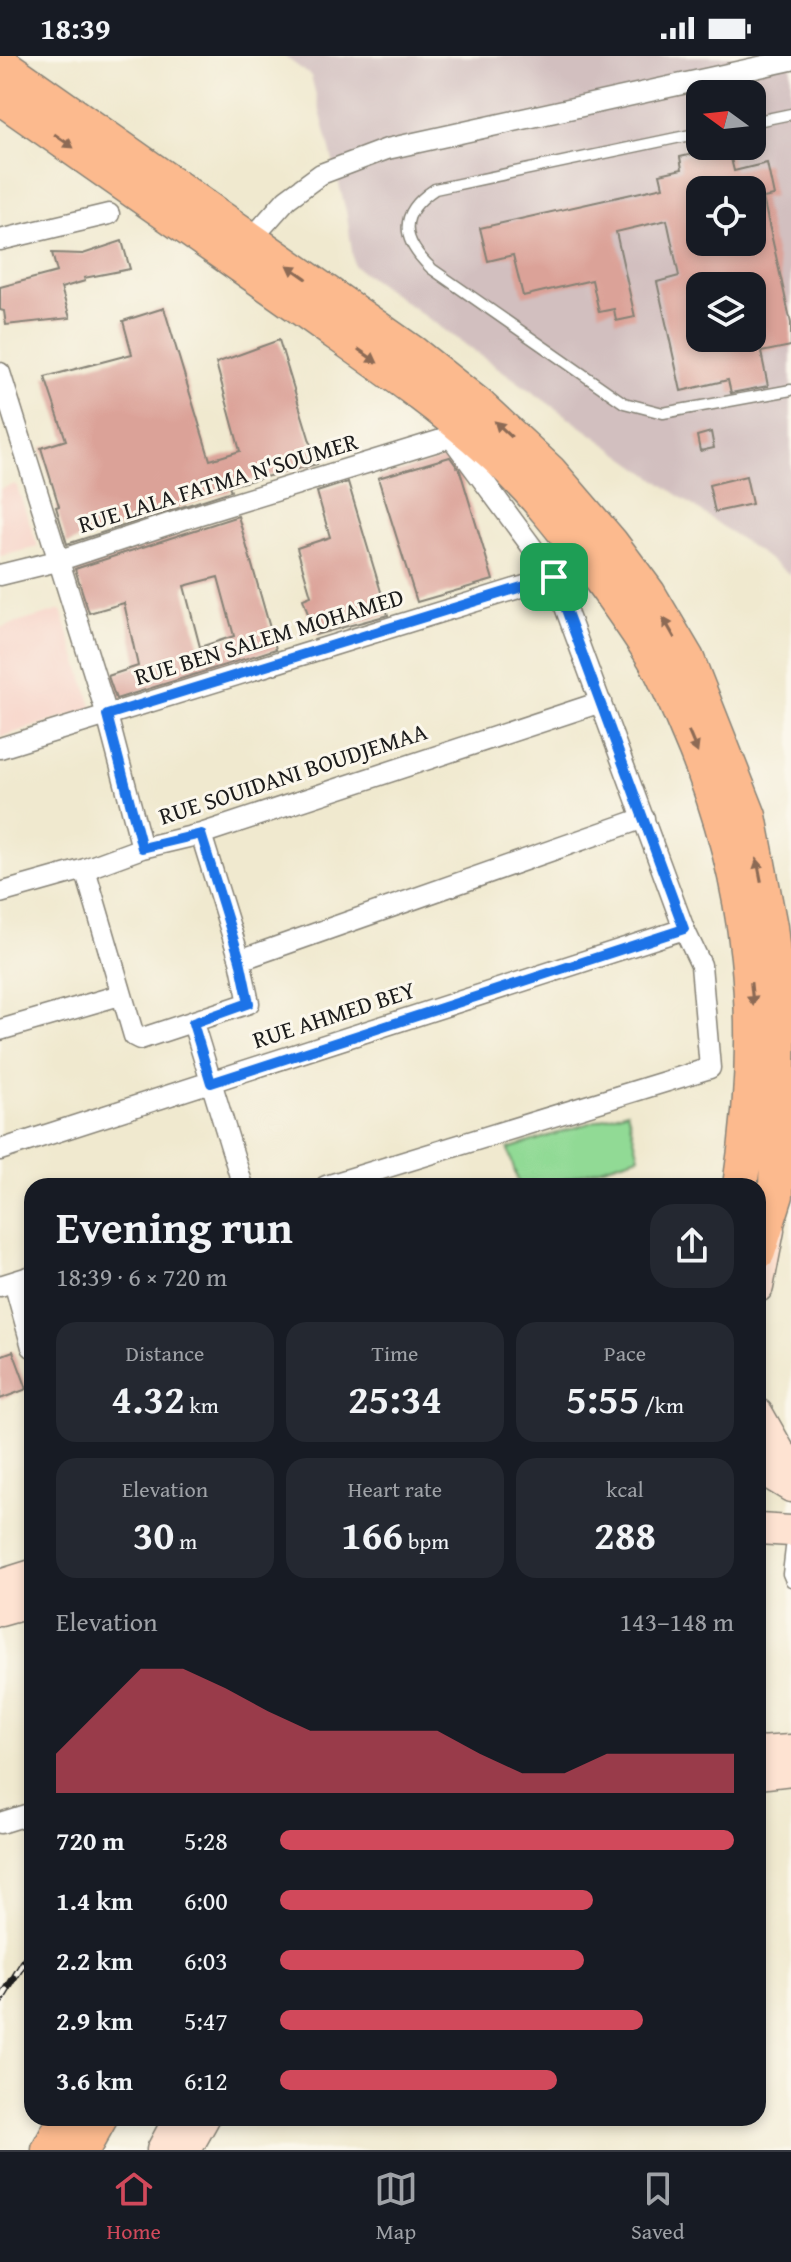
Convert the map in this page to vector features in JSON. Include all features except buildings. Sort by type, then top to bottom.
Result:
[{"type":"highway","points":[[0,63],[243,250],[492,453],[578,549],[655,660],[712,787],[731,850],[745,927],[753,1006],[753,1057],[748,1136],[741,1178]]},
{"type":"highway","points":[[0,97],[414,354],[477,404],[550,472],[611,543],[648,593],[687,659],[749,816],[770,927],[779,1007],[776,1195],[766,1227]]},
{"type":"highway","points":[[49,2150],[62,2126]]},
{"type":"highway","points":[[82,2150],[96,2126]]},
{"type":"main road","points":[[766,1246],[776,1195]]},
{"type":"main road","points":[[766,1428],[791,1465]]},
{"type":"main road","points":[[766,1472],[791,1487]]},
{"type":"main road","points":[[766,1529],[791,1531]]},
{"type":"main road","points":[[0,1585],[24,1578]]},
{"type":"main road","points":[[0,1611],[24,1604]]},
{"type":"main road","points":[[766,1752],[791,1750]]},
{"type":"main road","points":[[766,1773],[791,1770]]},
{"type":"main road","points":[[162,2150],[175,2126]]},
{"type":"main road","points":[[186,2150],[200,2126]]},
{"type":"street","points":[[243,250],[287,199],[321,174],[387,149],[783,60]]},
{"type":"street","points":[[0,240],[109,214]]},
{"type":"street","points":[[0,373],[107,715],[142,848]]},
{"type":"street","name":"RUE LALA FATMA N'SOUMER","points":[[0,575],[57,561],[451,437],[554,577]]},
{"type":"street","points":[[352,1178],[710,1068],[701,965],[684,929],[554,577]]},
{"type":"street","name":"RUE BEN SALEM MOHAMED","points":[[0,748],[554,577]]},
{"type":"street","name":"RUE SOUIDANI BOUDJEMAA","points":[[0,893],[85,869],[142,848],[201,834],[601,702]]},
{"type":"street","points":[[240,960],[644,818]]},
{"type":"street","points":[[85,869],[120,995],[136,1039],[193,1023],[249,1003],[240,960],[201,834]]},
{"type":"street","name":"RUE AHMED BEY","points":[[0,1150],[684,929]]},
{"type":"street","points":[[0,1030],[120,995]]},
{"type":"street","points":[[193,1023],[241,1178]]},
{"type":"street","points":[[15,1281],[24,1316]]},
{"type":"street","points":[[0,1823],[24,1816]]},
{"type":"lane","points":[[766,119],[791,114]]},
{"type":"lane","points":[[686,136],[435,189],[417,201],[409,218],[409,239],[417,255],[432,269],[624,403],[663,413],[791,390]]},
{"type":"lane","points":[[791,1548],[788,1574],[791,1581]]},
{"type":"shaded area","points":[[284,56],[791,56],[791,575],[354,266],[347,215],[311,76]]},
{"type":"shaded area","points":[[16,484],[38,547],[0,556],[0,489]]},
{"type":"shaded area","points":[[61,610],[93,709],[0,737],[0,628]]},
{"type":"green space","points":[[627,1111],[639,1156],[569,1178],[517,1178],[508,1149]]},
{"type":"railway","points":[[0,2001],[24,1962]]},
{"type":"route","points":[[554,577],[684,929],[211,1083],[193,1023],[247,1006],[250,999],[240,960],[201,834],[142,848],[107,715],[554,577]]}]
